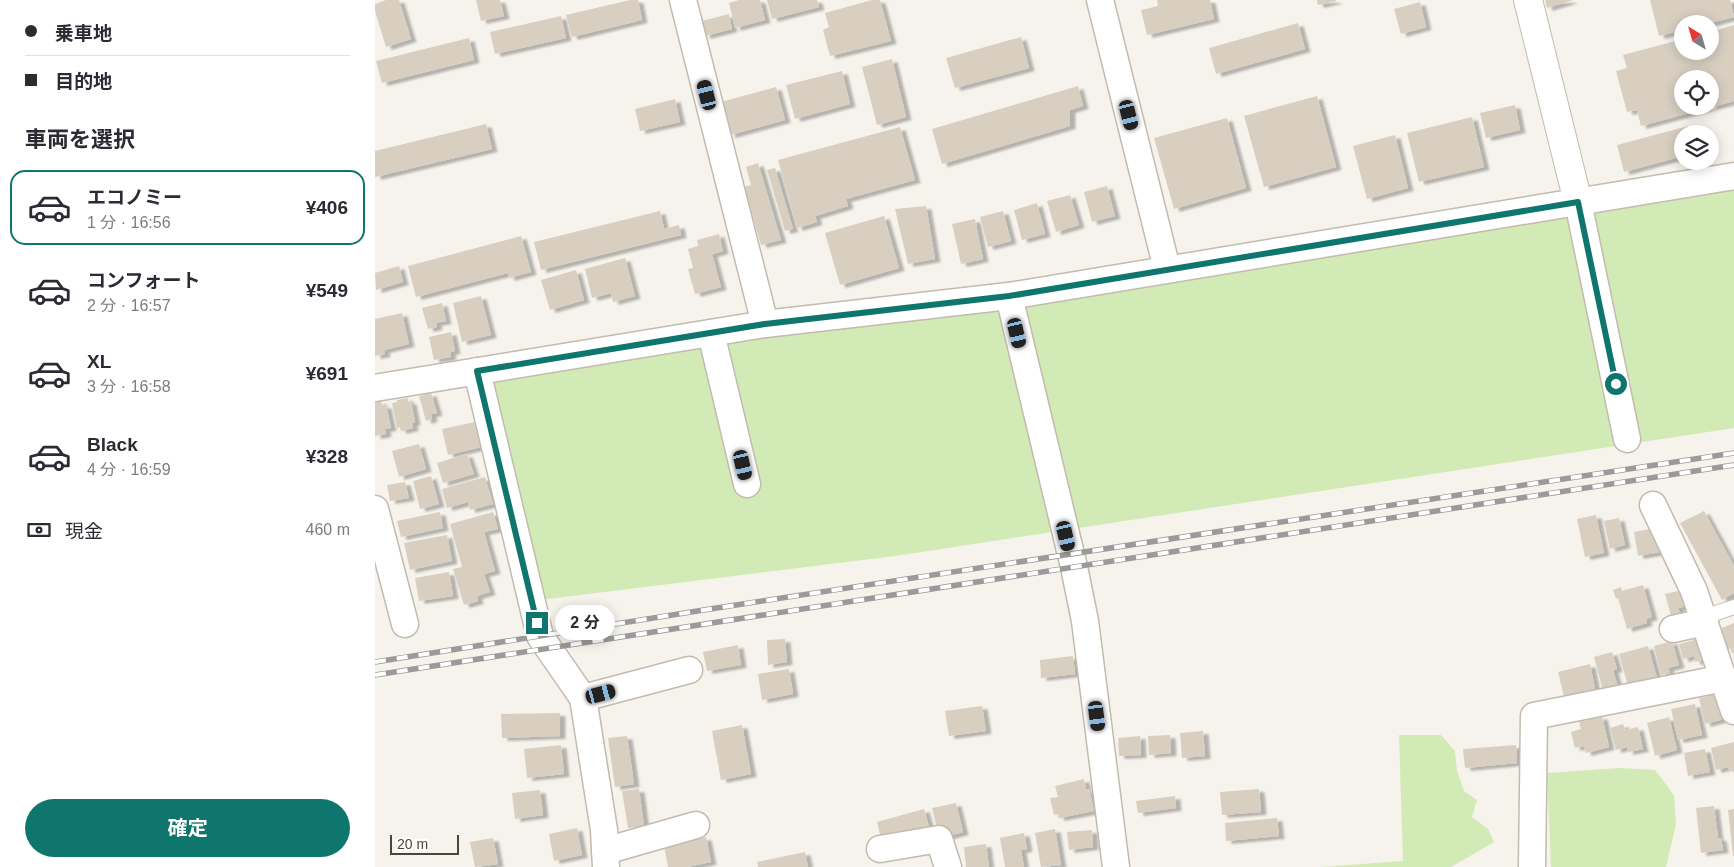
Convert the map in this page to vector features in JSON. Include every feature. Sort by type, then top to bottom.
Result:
[{"type":"street","points":[[683,0],[765,324]]},
{"type":"street","points":[[1100,0],[1167,269]]},
{"type":"street","points":[[1527,0],[1578,202],[1627,439]]},
{"type":"street","points":[[375,388],[765,324],[1009,296],[1734,176]]},
{"type":"street","points":[[1009,296],[1085,621],[1116,867]]},
{"type":"street","points":[[711,332],[747,484]]},
{"type":"street","points":[[477,371],[540,636],[583,698],[604,830],[605,859],[696,825]]},
{"type":"street","points":[[1653,505],[1694,590],[1734,710]]},
{"type":"street","points":[[375,510],[405,624]]},
{"type":"street","points":[[1673,628],[1704,620]]},
{"type":"street","points":[[583,698],[689,670]]},
{"type":"street","points":[[1531,867],[1534,716],[1724,678]]},
{"type":"street","points":[[880,850],[939,839],[948,867]]},
{"type":"lane","points":[[1704,620],[1734,607]]},
{"type":"green space","points":[[1734,176],[1734,428],[895,556],[540,600],[492,380]]},
{"type":"green space","points":[[1399,735],[1441,735],[1455,751],[1457,771],[1464,791],[1477,800],[1472,817],[1488,829],[1494,842],[1451,867],[1321,867],[1403,861]]},
{"type":"green space","points":[[1620,768],[1655,770],[1674,795],[1676,824],[1666,867],[1551,867],[1547,773]]},
{"type":"building","points":[[386,0],[399,0],[411,39],[386,47],[375,11],[375,4]]},
{"type":"building","points":[[476,0],[500,0],[504,16],[481,21]]},
{"type":"building","points":[[630,0],[638,0],[642,20],[572,37],[566,15]]},
{"type":"building","points":[[739,0],[760,0],[765,20],[735,28],[729,3]]},
{"type":"building","points":[[767,0],[817,0],[819,7],[772,19]]},
{"type":"building","points":[[872,0],[880,0],[891,41],[830,56],[823,30],[829,27],[825,13]]},
{"type":"building","points":[[1157,0],[1210,0],[1214,19],[1147,35],[1141,10],[1158,6]]},
{"type":"building","points":[[1317,0],[1336,0],[1336,1],[1318,5]]},
{"type":"building","points":[[1545,0],[1573,0],[1547,8]]},
{"type":"building","points":[[1650,0],[1730,0],[1734,17],[1719,21],[1719,15],[1674,15],[1674,32],[1659,36]]},
{"type":"building","points":[[1420,2],[1426,27],[1401,34],[1394,9]]},
{"type":"building","points":[[729,14],[732,29],[705,36],[702,21]]},
{"type":"building","points":[[561,16],[566,38],[495,54],[490,32]]},
{"type":"building","points":[[1298,23],[1305,49],[1216,74],[1209,48]]},
{"type":"building","points":[[1734,25],[1734,101],[1719,105],[1719,70],[1674,70],[1674,115],[1682,115],[1641,126],[1637,110],[1627,112],[1616,71],[1627,68],[1623,55],[1674,41],[1674,60],[1719,60],[1719,29]]},
{"type":"building","points":[[1021,37],[1029,68],[955,88],[946,58]]},
{"type":"building","points":[[469,38],[474,60],[382,83],[376,61]]},
{"type":"building","points":[[892,59],[906,117],[877,125],[862,67]]},
{"type":"building","points":[[842,71],[850,104],[795,119],[786,85]]},
{"type":"building","points":[[1078,86],[1083,106],[1070,110],[1070,126],[942,164],[932,129]]},
{"type":"building","points":[[776,87],[785,120],[730,135],[721,102]]},
{"type":"building","points":[[1317,96],[1336,167],[1264,187],[1244,116]]},
{"type":"building","points":[[675,99],[680,122],[640,131],[635,109]]},
{"type":"building","points":[[1515,105],[1520,130],[1486,138],[1480,113]]},
{"type":"building","points":[[1472,117],[1484,167],[1419,182],[1407,133]]},
{"type":"building","points":[[1227,118],[1246,188],[1174,209],[1154,138]]},
{"type":"building","points":[[486,124],[492,149],[375,177],[375,151]]},
{"type":"building","points":[[900,127],[915,180],[846,199],[848,206],[815,216],[817,222],[797,228],[778,160]]},
{"type":"building","points":[[1674,130],[1674,158],[1624,172],[1617,145]]},
{"type":"building","points":[[1395,135],[1408,188],[1367,199],[1353,146]]},
{"type":"building","points":[[758,163],[781,240],[761,245],[744,187],[751,185],[746,167]]},
{"type":"building","points":[[775,168],[793,229],[785,231],[767,170]]},
{"type":"building","points":[[1107,186],[1115,216],[1092,222],[1084,192]]},
{"type":"building","points":[[1070,195],[1079,225],[1056,232],[1047,201]]},
{"type":"building","points":[[1037,203],[1045,234],[1022,240],[1014,210]]},
{"type":"building","points":[[926,206],[935,259],[908,264],[895,209]]},
{"type":"building","points":[[660,211],[664,229],[679,225],[681,235],[541,270],[534,242]]},
{"type":"building","points":[[1003,211],[1011,241],[988,247],[980,217]]},
{"type":"building","points":[[884,216],[899,268],[840,285],[825,233]]},
{"type":"building","points":[[975,219],[983,259],[961,264],[952,224]]},
{"type":"building","points":[[719,234],[723,251],[712,254],[721,287],[695,294],[688,269],[693,268],[688,249],[698,246],[697,240]]},
{"type":"building","points":[[521,236],[531,272],[509,278],[508,273],[416,297],[408,266]]},
{"type":"building","points":[[625,258],[635,296],[613,302],[611,293],[592,298],[585,269]]},
{"type":"building","points":[[399,266],[403,282],[376,290],[375,273]]},
{"type":"building","points":[[576,270],[584,300],[550,310],[541,280]]},
{"type":"building","points":[[481,296],[491,335],[462,342],[453,303]]},
{"type":"building","points":[[442,303],[446,321],[436,323],[437,327],[428,329],[422,308]]},
{"type":"building","points":[[402,313],[409,344],[384,350],[385,354],[375,356],[375,319]]},
{"type":"building","points":[[451,332],[455,351],[450,352],[451,357],[434,360],[429,337]]},
{"type":"building","points":[[431,393],[437,413],[431,414],[432,419],[426,421],[419,396]]},
{"type":"building","points":[[408,398],[408,402],[411,401],[415,422],[412,423],[413,428],[401,431],[400,427],[397,428],[392,403]]},
{"type":"building","points":[[381,401],[382,406],[386,405],[391,428],[385,429],[386,434],[375,436],[375,403]]},
{"type":"building","points":[[475,422],[481,447],[448,455],[442,429]]},
{"type":"building","points":[[419,444],[426,469],[399,477],[392,451]]},
{"type":"building","points":[[467,454],[474,474],[443,483],[437,463]]},
{"type":"building","points":[[431,476],[439,504],[420,509],[413,481]]},
{"type":"building","points":[[485,477],[493,504],[470,510],[468,502],[447,508],[442,489]]},
{"type":"building","points":[[405,482],[409,498],[390,501],[387,485]]},
{"type":"building","points":[[1704,511],[1734,566],[1734,593],[1722,600],[1680,523]]},
{"type":"building","points":[[440,512],[443,528],[401,537],[397,521]]},
{"type":"building","points":[[493,512],[498,529],[484,532],[495,571],[484,574],[490,592],[477,596],[478,601],[464,605],[453,569],[462,567],[450,524]]},
{"type":"building","points":[[1596,515],[1604,553],[1585,557],[1577,519]]},
{"type":"building","points":[[1619,518],[1625,545],[1610,549],[1604,521]]},
{"type":"building","points":[[1656,528],[1660,552],[1638,556],[1634,532]]},
{"type":"building","points":[[447,535],[452,561],[410,570],[404,543]]},
{"type":"building","points":[[449,572],[453,596],[419,601],[415,578]]},
{"type":"building","points":[[1643,585],[1652,617],[1646,619],[1647,623],[1627,629],[1618,598],[1616,599],[1613,590],[1621,587],[1622,591]]},
{"type":"building","points":[[1682,590],[1687,606],[1678,608],[1680,613],[1671,616],[1665,594]]},
{"type":"building","points":[[1734,623],[1734,654],[1731,648],[1727,650],[1719,629]]},
{"type":"building","points":[[1705,637],[1711,658],[1695,662],[1694,656],[1683,659],[1679,644]]},
{"type":"building","points":[[785,639],[787,662],[768,665],[767,640]]},
{"type":"building","points":[[1672,641],[1679,665],[1668,668],[1670,673],[1661,675],[1654,646]]},
{"type":"building","points":[[738,645],[741,665],[707,671],[703,652]]},
{"type":"building","points":[[1648,646],[1657,678],[1628,686],[1619,654]]},
{"type":"building","points":[[1612,652],[1617,669],[1613,670],[1618,687],[1603,691],[1594,657]]},
{"type":"building","points":[[1073,656],[1075,674],[1041,678],[1040,660]]},
{"type":"building","points":[[1590,664],[1596,694],[1565,701],[1558,672]]},
{"type":"building","points":[[789,669],[793,694],[762,700],[758,674]]},
{"type":"building","points":[[1721,693],[1727,718],[1705,724],[1699,698]]},
{"type":"building","points":[[1695,704],[1702,735],[1678,740],[1671,709]]},
{"type":"building","points":[[982,706],[986,731],[949,736],[945,711]]},
{"type":"building","points":[[560,713],[560,736],[502,738],[501,714]]},
{"type":"building","points":[[1602,716],[1609,747],[1586,753],[1584,746],[1575,748],[1571,732],[1581,729],[1579,722]]},
{"type":"building","points":[[1669,717],[1677,750],[1655,756],[1647,723]]},
{"type":"building","points":[[1623,724],[1625,730],[1638,727],[1643,749],[1628,752],[1627,747],[1616,750],[1610,728]]},
{"type":"building","points":[[742,725],[751,774],[721,780],[712,731]]},
{"type":"building","points":[[1203,731],[1205,756],[1182,758],[1180,733]]},
{"type":"building","points":[[1170,735],[1171,753],[1149,755],[1148,736]]},
{"type":"building","points":[[627,736],[634,784],[615,787],[608,738]]},
{"type":"building","points":[[1140,736],[1141,755],[1119,756],[1118,738]]},
{"type":"building","points":[[1734,742],[1734,769],[1729,770],[1728,767],[1716,770],[1711,748]]},
{"type":"building","points":[[561,745],[564,774],[527,778],[524,749]]},
{"type":"building","points":[[1516,745],[1517,763],[1465,768],[1463,749]]},
{"type":"building","points":[[1705,749],[1710,772],[1688,776],[1684,753]]},
{"type":"building","points":[[1084,779],[1086,790],[1089,789],[1094,811],[1059,818],[1058,814],[1054,815],[1050,798],[1058,797],[1055,786]]},
{"type":"building","points":[[639,789],[644,826],[628,828],[622,791]]},
{"type":"building","points":[[1259,789],[1261,812],[1222,815],[1220,792]]},
{"type":"building","points":[[540,790],[543,815],[515,819],[512,793]]},
{"type":"building","points":[[1175,796],[1176,808],[1138,813],[1136,801]]},
{"type":"building","points":[[956,803],[963,832],[945,837],[938,832],[932,808]]},
{"type":"building","points":[[1714,806],[1718,838],[1721,838],[1723,850],[1701,853],[1696,808]]},
{"type":"building","points":[[924,809],[930,830],[882,843],[877,822]]},
{"type":"building","points":[[1734,809],[1734,856],[1733,856],[1728,810]]},
{"type":"building","points":[[1277,818],[1279,836],[1226,841],[1225,823]]},
{"type":"building","points":[[577,828],[582,855],[554,861],[549,834]]},
{"type":"building","points":[[1055,829],[1061,865],[1041,867],[1035,833]]},
{"type":"building","points":[[1092,830],[1093,847],[1069,850],[1067,832]]},
{"type":"building","points":[[1024,833],[1027,849],[1021,850],[1024,867],[1005,867],[1000,838]]},
{"type":"building","points":[[706,837],[711,862],[687,867],[668,867],[664,846]]},
{"type":"building","points":[[493,838],[498,864],[475,867],[470,842]]},
{"type":"building","points":[[986,844],[989,867],[966,867],[964,847]]},
{"type":"building","points":[[805,852],[808,867],[758,867],[757,862]]},
{"type":"railway","points":[[375,662],[1734,453]]},
{"type":"railway","points":[[375,675],[1734,465]]},
{"type":"route","points":[[537,623],[477,371],[765,324],[1009,296],[1578,202],[1616,384]]}]
